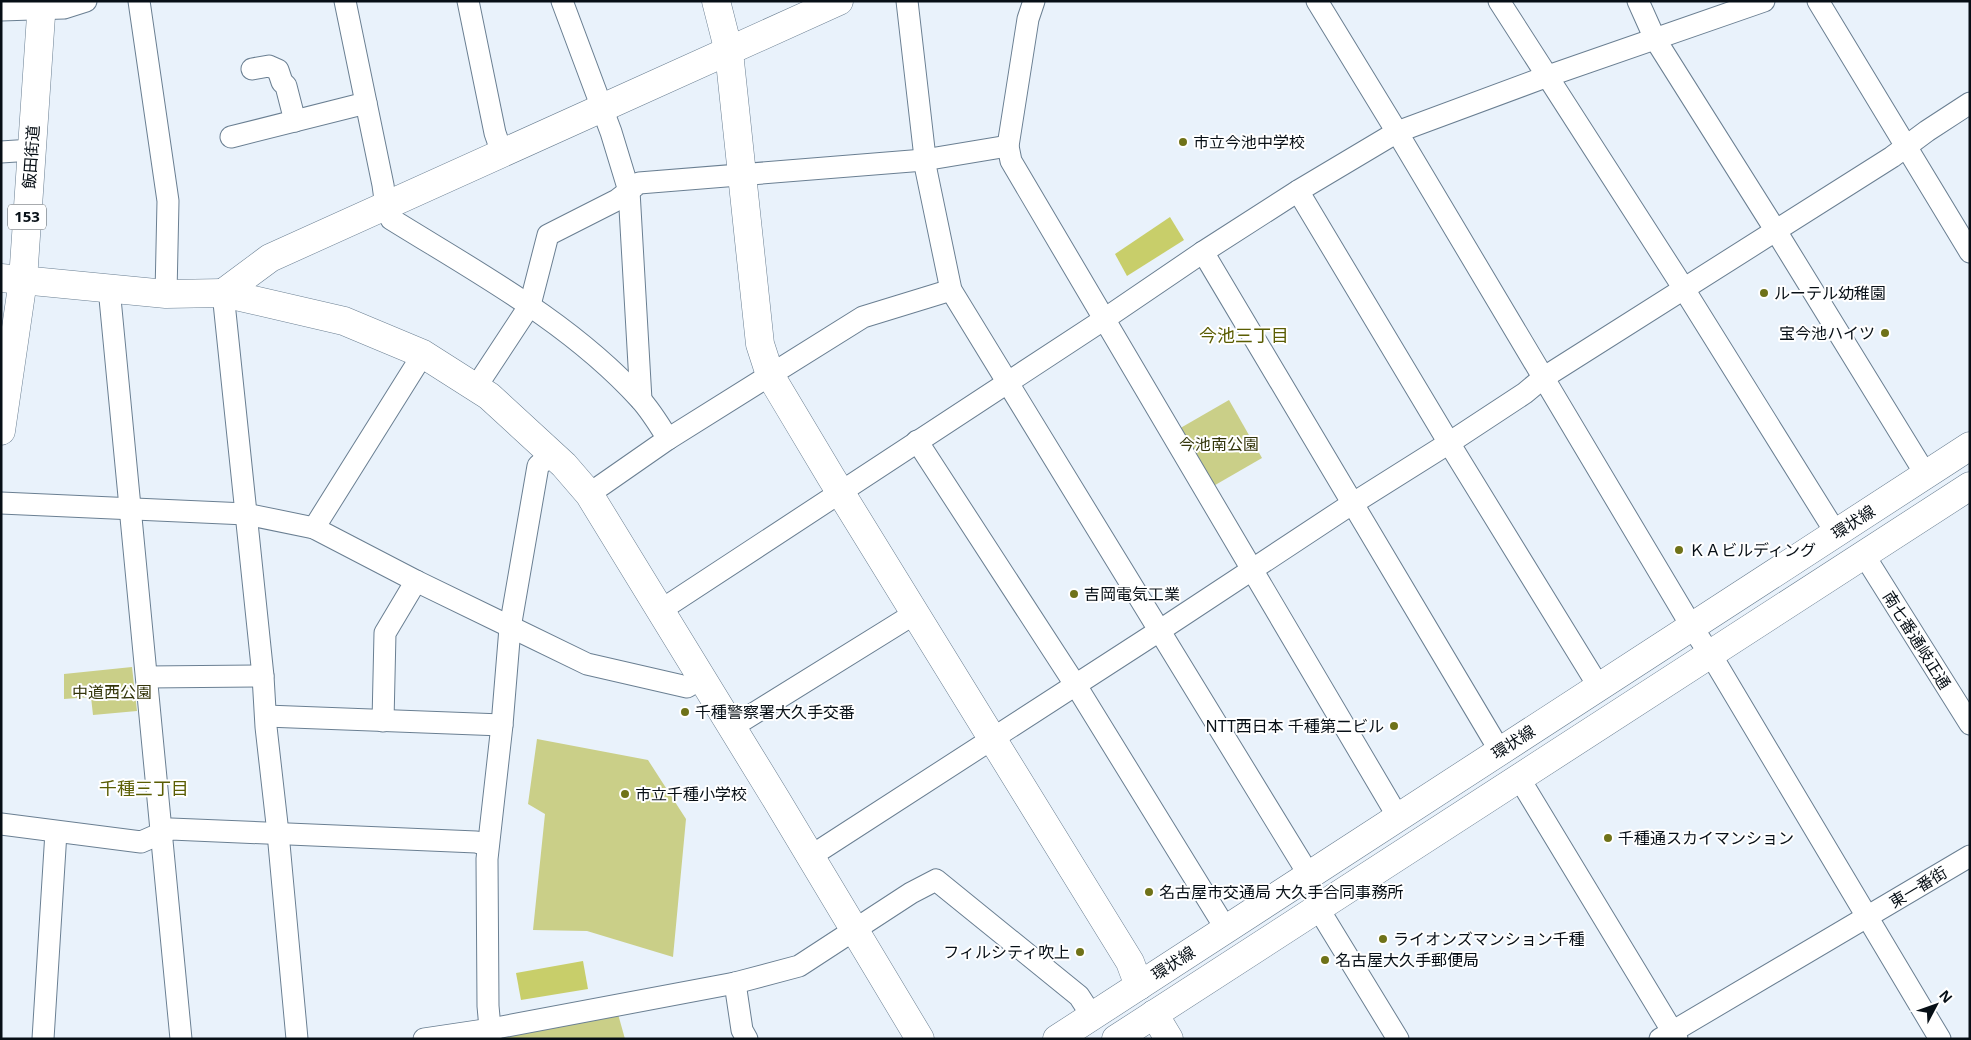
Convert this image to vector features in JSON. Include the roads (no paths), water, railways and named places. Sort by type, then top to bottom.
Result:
[{"type":"main road","points":[[716,1],[729,52],[760,344],[770,375],[914,614],[993,738],[1130,962],[1138,986]]},
{"type":"main road","points":[[223,293],[270,258],[839,1]]},
{"type":"main road","name":"飯田街道","points":[[1,431],[12,279],[32,150],[42,6]]},
{"type":"main road","points":[[12,279],[166,294],[223,293],[344,321],[422,354],[489,396],[552,453],[589,494],[732,726],[920,1039]]},
{"type":"main road","name":"環状線","points":[[1057,1039],[1970,446]]},
{"type":"main road","name":"環状線","points":[[1116,1039],[1970,486]]},
{"type":"main road","points":[[1154,1014],[1169,1039]]},
{"type":"street","points":[[1,10],[42,6],[64,8],[86,1]]},
{"type":"street","points":[[139,1],[168,201],[166,294]]},
{"type":"street","points":[[345,1],[386,207],[392,219],[530,305],[604,363],[641,400],[668,439]]},
{"type":"street","points":[[468,1],[495,133],[502,153]]},
{"type":"street","points":[[562,1],[611,132],[629,191],[641,400]]},
{"type":"street","points":[[907,1],[924,160],[951,290],[1309,875]]},
{"type":"street","points":[[1034,1],[1028,19],[1008,146],[1011,161],[1398,817]]},
{"type":"street","points":[[1317,1],[1398,132],[1543,378],[1692,627],[1711,654],[1940,1039]]},
{"type":"street","points":[[1498,1],[1684,290],[1836,533]]},
{"type":"street","points":[[1638,1],[1655,39],[1926,475]]},
{"type":"street","points":[[661,610],[1104,320],[1203,252],[1298,191],[1398,132],[1548,76],[1764,1]]},
{"type":"street","points":[[1818,1],[1970,252]]},
{"type":"street","points":[[252,70],[269,66],[278,70],[282,82],[286,86],[295,121]]},
{"type":"street","points":[[231,137],[366,103]]},
{"type":"street","points":[[810,856],[1449,443],[1525,393],[1543,378],[1906,147],[1970,103]]},
{"type":"street","points":[[476,387],[530,305],[548,235],[617,200],[639,183],[924,160],[1008,146]]},
{"type":"street","points":[[1,152],[32,150]]},
{"type":"street","points":[[1298,191],[1449,443],[1599,687]]},
{"type":"street","points":[[1203,252],[1500,751]]},
{"type":"street","points":[[108,288],[181,1039]]},
{"type":"street","points":[[589,494],[668,439],[863,316],[951,290]]},
{"type":"street","points":[[223,293],[298,1039]]},
{"type":"street","points":[[314,528],[422,354]]},
{"type":"street","points":[[917,441],[1073,685],[1080,692],[1226,929]]},
{"type":"street","points":[[491,1034],[488,1006],[488,845],[502,725],[510,628],[538,466],[552,453]]},
{"type":"street","points":[[1,503],[246,514],[314,528],[510,628],[587,664],[687,687],[702,678]]},
{"type":"street","name":"南七番通岐正通","points":[[1864,555],[1970,724]]},
{"type":"street","points":[[383,721],[385,633],[416,581]]},
{"type":"street","points":[[732,726],[914,614]]},
{"type":"street","points":[[147,677],[263,676]]},
{"type":"street","points":[[266,722],[383,721],[502,725]]},
{"type":"street","points":[[1519,778],[1670,1036]]},
{"type":"street","points":[[1,824],[141,842],[171,829],[476,842],[488,845]]},
{"type":"street","points":[[43,1039],[56,832]]},
{"type":"street","name":"東一番街","points":[[1670,1036],[1970,856]]},
{"type":"street","points":[[424,1039],[491,1034],[735,983],[799,966],[911,893],[936,880],[1079,996],[1092,1016]]},
{"type":"street","points":[[1318,908],[1398,1039]]},
{"type":"street","points":[[735,983],[742,1030],[747,1039]]},
{"type":"place","name":"市立今池中学校","points":[[1183,142]]},
{"type":"place","name":"ルーテル幼稚園","points":[[1764,293]]},
{"type":"place","name":"宝今池ハイツ","points":[[1885,333]]},
{"type":"place","name":"ＫＡビルディング","points":[[1679,550]]},
{"type":"place","name":"吉岡電気工業","points":[[1074,594]]},
{"type":"place","name":"千種警察署大久手交番","points":[[685,712]]},
{"type":"place","name":"NTT西日本 千種第二ビル","points":[[1394,726]]},
{"type":"place","name":"市立千種小学校","points":[[625,794]]},
{"type":"place","name":"千種通スカイマンション","points":[[1608,838]]},
{"type":"place","name":"名古屋市交通局 大久手合同事務所","points":[[1149,892]]},
{"type":"place","name":"ライオンズマンション千種","points":[[1383,939]]},
{"type":"place","name":"フィルシティ吹上","points":[[1080,952]]},
{"type":"place","name":"名古屋大久手郵便局","points":[[1325,960]]},
{"type":"district","name":"今池三丁目","points":[[1244,336]]},
{"type":"district","name":"千種三丁目","points":[[144,789]]},
{"type":"park label","name":"今池南公園","points":[[1219,444]]},
{"type":"park label","name":"中道西公園","points":[[112,692]]}]
